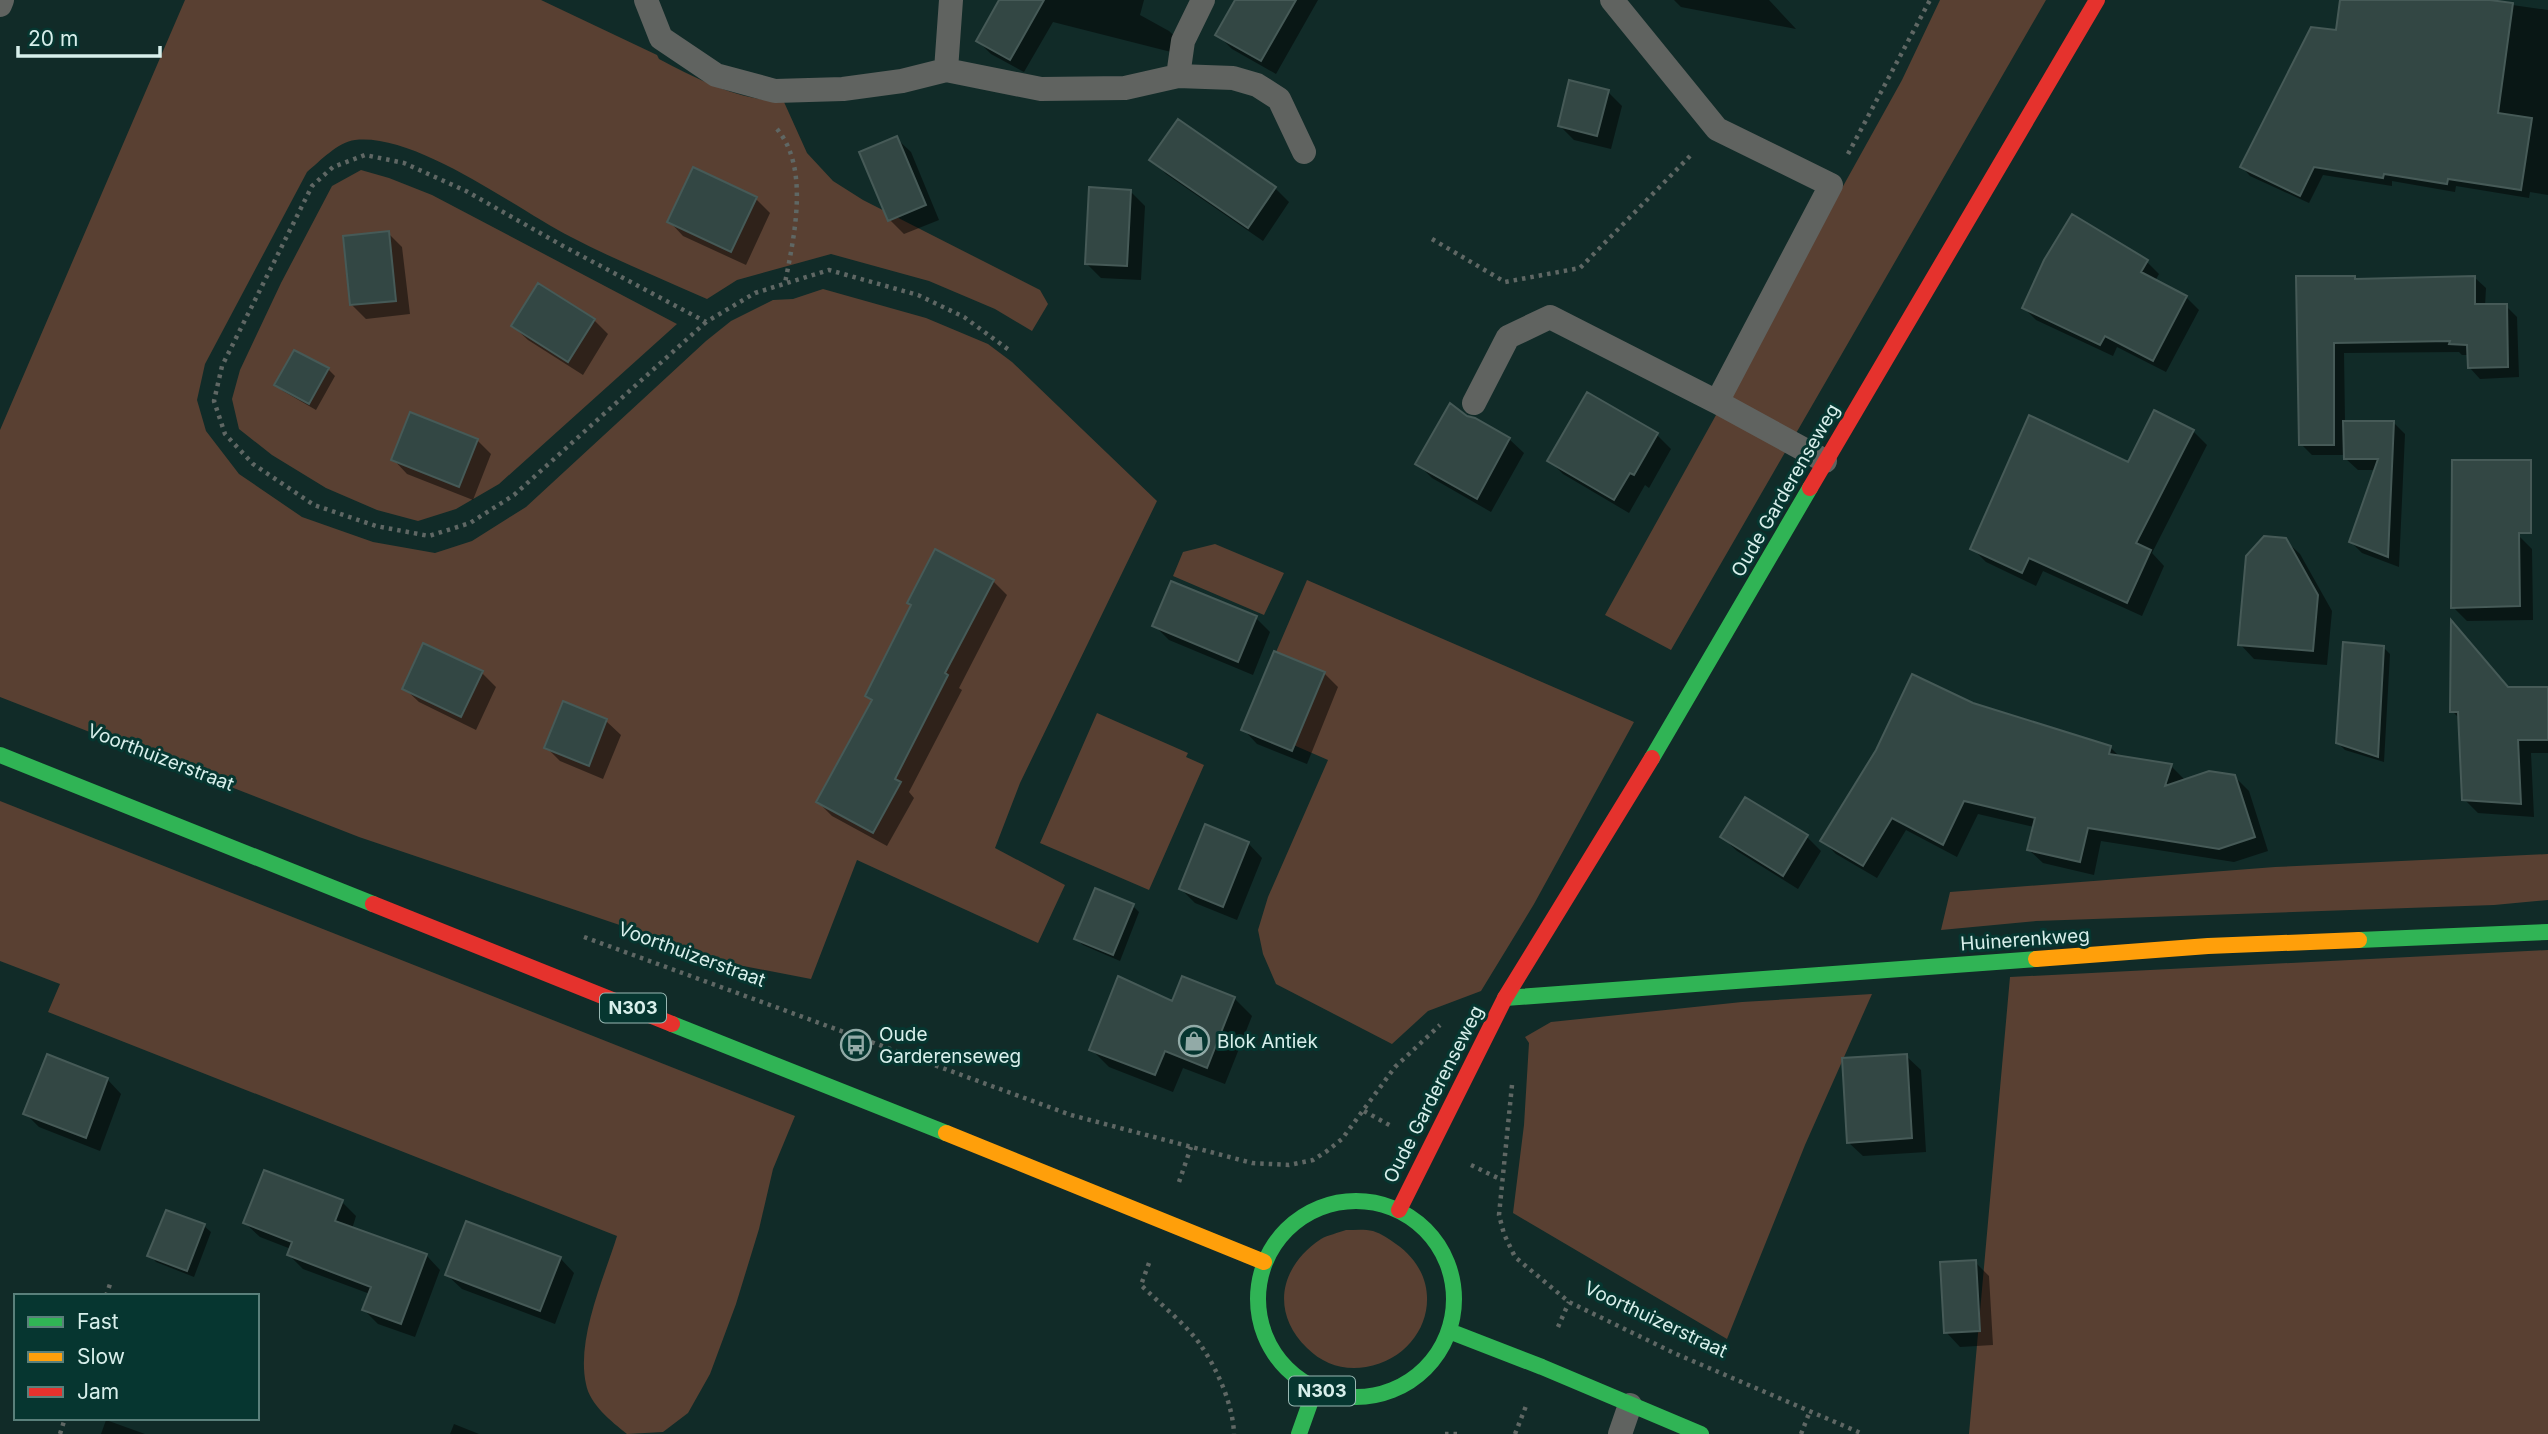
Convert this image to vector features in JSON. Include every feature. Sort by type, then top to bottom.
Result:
[{"type":"street","name":"Oude Garderenseweg","points":[[1399,1210],[1505,998],[1683,707],[2097,0]]},
{"type":"street","name":"N303","points":[[0,755],[1264,1262]]},
{"type":"street","name":"Huinerenkweg","points":[[1505,998],[2208,946],[2548,932]]},
{"type":"street","name":"N303","points":[[1368,1200],[1399,1210],[1419,1223],[1436,1240],[1447,1261],[1454,1284],[1454,1308],[1449,1331],[1424,1370],[1405,1384],[1383,1393],[1361,1397],[1337,1395],[1315,1389],[1297,1378],[1281,1363],[1261,1326],[1258,1283],[1264,1262],[1281,1234],[1306,1213],[1336,1202],[1368,1200]]},
{"type":"street","points":[[1449,1331],[1701,1434]]},
{"type":"street","points":[[1299,1434],[1315,1389]]},
{"type":"lane","points":[[0,5],[2,0]]},
{"type":"lane","points":[[646,0],[661,38],[716,75],[775,91],[843,89],[902,81],[946,70],[1041,89],[1125,88],[1178,76],[1233,78],[1256,85],[1279,99],[1304,152]]},
{"type":"lane","points":[[946,70],[951,0]]},
{"type":"lane","points":[[1178,76],[1183,41],[1203,0]]},
{"type":"lane","points":[[1612,0],[1717,129],[1831,185],[1717,402]]},
{"type":"lane","points":[[1474,403],[1508,337],[1550,317],[1717,402],[1825,461]]},
{"type":"lane","points":[[1620,1434],[1630,1405]]},
{"type":"path","points":[[1831,185],[1930,0]]},
{"type":"path","points":[[774,125],[787,141],[799,194],[795,233],[785,283]]},
{"type":"path","points":[[1432,239],[1505,282],[1580,268],[1717,129]]},
{"type":"path","points":[[706,322],[466,191],[404,163],[365,155],[333,167],[312,186],[222,366],[214,401],[225,434],[253,464],[314,505],[376,526],[429,536],[470,523],[514,495],[706,322],[755,293],[785,283],[829,270],[918,295],[964,317],[1009,350]]},
{"type":"path","name":"Voorthuizerstraat","points":[[571,933],[1071,1115],[1252,1163],[1289,1165],[1313,1160],[1342,1139],[1364,1111]]},
{"type":"path","name":"Oude Garderenseweg","points":[[1364,1111],[1395,1067],[1422,1039],[1446,1020]]},
{"type":"path","points":[[1191,1147],[1141,1285],[1201,1346],[1222,1385],[1234,1434]]},
{"type":"path","name":"Voorthuizerstraat","points":[[1502,1180],[1499,1215],[1504,1234],[1515,1256],[1569,1302],[1674,1353],[1864,1434]]},
{"type":"path","points":[[107,1294],[110,1284]]},
{"type":"path","points":[[1801,1434],[1810,1411]]},
{"type":"path","points":[[1445,1434],[1459,1434]]},
{"type":"shaded area","points":[[185,0],[541,0],[657,55],[659,59],[704,81],[734,93],[784,102],[807,153],[833,181],[863,200],[1040,290],[1048,304],[1032,331],[995,309],[929,281],[831,254],[737,280],[707,299],[571,237],[436,160],[380,141],[355,140],[336,148],[307,172],[205,364],[197,400],[206,431],[239,474],[302,517],[373,542],[435,553],[472,541],[526,507],[706,341],[731,321],[773,300],[793,299],[823,289],[926,318],[988,344],[1012,362],[1157,501],[1020,783],[995,848],[1065,885],[1038,943],[857,860],[811,979],[738,965],[359,837],[0,697],[0,430]]},
{"type":"shaded area","points":[[1940,0],[2046,0],[1671,650],[1605,615],[1902,80]]},
{"type":"shaded area","points":[[361,170],[432,195],[677,324],[499,484],[456,509],[418,521],[377,510],[326,488],[272,455],[239,429],[232,399],[240,370],[281,283],[332,186]]},
{"type":"shaded area","points":[[1215,544],[1284,573],[1264,615],[1173,576],[1183,552]]},
{"type":"shaded area","points":[[1307,580],[1634,722],[1534,904],[1481,991],[1428,1011],[1392,1044],[1276,984],[1263,954],[1258,930],[1268,897],[1328,760],[1245,724]]},
{"type":"shaded area","points":[[1097,713],[1188,753],[1186,757],[1204,765],[1149,890],[1040,843]]},
{"type":"shaded area","points":[[0,801],[795,1116],[773,1169],[759,1229],[736,1304],[710,1374],[688,1413],[663,1432],[627,1434],[602,1412],[588,1392],[584,1366],[588,1328],[617,1236],[48,1012],[60,984],[0,961]]},
{"type":"shaded area","points":[[2548,854],[2548,900],[2494,905],[2036,921],[1941,930],[1950,892],[2275,867]]},
{"type":"shaded area","points":[[2548,950],[2548,1434],[1969,1434],[2010,977]]},
{"type":"shaded area","points":[[1872,994],[1805,1145],[1727,1339],[1513,1213],[1524,1125],[1529,1043],[1525,1037],[1551,1022],[1742,1002]]},
{"type":"shaded area","points":[[1346,1230],[1373,1231],[1396,1244],[1413,1260],[1423,1278],[1427,1297],[1425,1316],[1417,1333],[1405,1348],[1387,1360],[1358,1368],[1334,1365],[1313,1354],[1295,1334],[1284,1305],[1285,1290],[1296,1262],[1321,1239]]},
{"type":"building","points":[[999,0],[1044,0],[1010,60],[976,41]]},
{"type":"building","points":[[1235,0],[1296,0],[1261,61],[1215,35]]},
{"type":"building","points":[[2340,0],[2490,0],[2513,3],[2498,113],[2532,118],[2521,190],[2448,179],[2447,184],[2384,174],[2383,178],[2314,167],[2300,196],[2240,167],[2311,27],[2336,30]]},
{"type":"building","points":[[1569,80],[1609,90],[1597,136],[1558,126]]},
{"type":"building","points":[[1178,119],[1276,187],[1248,228],[1149,160]]},
{"type":"building","points":[[897,136],[926,205],[888,221],[859,152]]},
{"type":"building","points":[[693,167],[757,197],[731,252],[667,222]]},
{"type":"building","points":[[1089,187],[1131,190],[1127,266],[1085,264]]},
{"type":"building","points":[[2072,214],[2148,260],[2141,272],[2187,296],[2153,361],[2105,336],[2100,345],[2022,308],[2044,260]]},
{"type":"building","points":[[389,231],[396,301],[350,305],[343,236]]},
{"type":"building","points":[[2296,276],[2355,276],[2355,279],[2475,276],[2475,304],[2507,304],[2508,367],[2468,368],[2467,345],[2449,344],[2450,341],[2334,343],[2334,445],[2299,445]]},
{"type":"building","points":[[538,283],[595,319],[568,362],[511,326]]},
{"type":"building","points":[[294,350],[329,368],[309,404],[274,385]]},
{"type":"building","points":[[1587,392],[1658,433],[1634,475],[1630,473],[1614,500],[1547,461]]},
{"type":"building","points":[[1450,403],[1467,416],[1510,438],[1477,499],[1415,464]]},
{"type":"building","points":[[2154,410],[2194,430],[2136,543],[2151,550],[2127,603],[2029,558],[2022,573],[1970,549],[2029,415],[2128,462]]},
{"type":"building","points":[[410,412],[478,439],[459,487],[391,460]]},
{"type":"building","points":[[2343,421],[2394,421],[2388,557],[2349,542],[2378,459],[2344,459]]},
{"type":"building","points":[[2452,460],[2531,460],[2531,533],[2519,533],[2520,606],[2451,608]]},
{"type":"building","points":[[2264,536],[2286,538],[2318,595],[2313,651],[2238,645],[2246,556]]},
{"type":"building","points":[[935,549],[994,580],[945,673],[948,675],[895,779],[901,782],[873,833],[816,802],[872,700],[865,696],[911,605],[907,603]]},
{"type":"building","points":[[1171,581],[1257,616],[1238,662],[1152,626]]},
{"type":"building","points":[[2451,620],[2508,687],[2548,687],[2548,740],[2518,740],[2521,804],[2462,800],[2458,712],[2450,712]]},
{"type":"building","points":[[2343,642],[2384,646],[2378,757],[2336,743]]},
{"type":"building","points":[[423,643],[483,671],[461,717],[402,689]]},
{"type":"building","points":[[1274,651],[1325,672],[1292,751],[1241,730]]},
{"type":"building","points":[[1912,674],[1973,703],[2111,746],[2109,754],[2172,764],[2165,786],[2209,771],[2235,775],[2255,837],[2219,849],[2088,828],[2080,862],[2027,850],[2035,818],[1964,801],[1943,845],[1892,818],[1863,866],[1820,841],[1876,750]]},
{"type":"building","points":[[563,701],[607,719],[589,766],[544,748]]},
{"type":"building","points":[[1745,797],[1808,835],[1783,876],[1720,837]]},
{"type":"building","points":[[1205,824],[1249,842],[1223,907],[1179,889]]},
{"type":"building","points":[[1095,888],[1134,904],[1113,955],[1074,939]]},
{"type":"building","points":[[1118,976],[1172,1001],[1182,976],[1235,997],[1207,1068],[1165,1051],[1155,1075],[1089,1050]]},
{"type":"building","points":[[47,1054],[108,1078],[86,1138],[23,1114]]},
{"type":"building","points":[[1907,1054],[1912,1138],[1847,1143],[1842,1058]]},
{"type":"building","points":[[264,1170],[343,1200],[335,1221],[427,1254],[401,1324],[362,1310],[371,1287],[287,1255],[292,1242],[243,1223]]},
{"type":"building","points":[[166,1210],[205,1224],[187,1271],[147,1256]]},
{"type":"building","points":[[466,1221],[561,1257],[540,1311],[445,1275]]},
{"type":"building","points":[[1976,1260],[1980,1331],[1944,1333],[1940,1262]]},
{"type":"traffic: fast","points":[[1652,758],[1810,488]]},
{"type":"traffic: fast","points":[[0,755],[373,904]]},
{"type":"traffic: fast","points":[[2359,940],[2548,932]]},
{"type":"traffic: fast","points":[[1505,998],[2036,959]]},
{"type":"traffic: fast","points":[[672,1024],[946,1133]]},
{"type":"traffic: fast","points":[[1356,1201],[1394,1208],[1411,1217],[1425,1230],[1438,1244],[1447,1261],[1454,1299],[1447,1337],[1438,1354],[1425,1368],[1411,1381],[1394,1390],[1356,1397],[1318,1390],[1301,1381],[1287,1368],[1274,1354],[1265,1337],[1258,1299],[1265,1261],[1274,1244],[1287,1230],[1301,1217],[1318,1208],[1356,1201]]},
{"type":"traffic: fast","points":[[1449,1331],[1701,1434]]},
{"type":"traffic: fast","points":[[1299,1434],[1315,1389]]},
{"type":"traffic: slow","points":[[2036,959],[2208,946],[2359,940]]},
{"type":"traffic: slow","points":[[946,1133],[1264,1262]]},
{"type":"traffic: jam","points":[[1810,488],[2097,0]]},
{"type":"traffic: jam","points":[[1399,1210],[1505,998],[1652,758]]},
{"type":"traffic: jam","points":[[373,904],[672,1024]]},
{"type":"place","name":"Blok Antiek","points":[[1194,1041]]},
{"type":"place","name":"Oude Garderenseweg","points":[[856,1045]]}]
